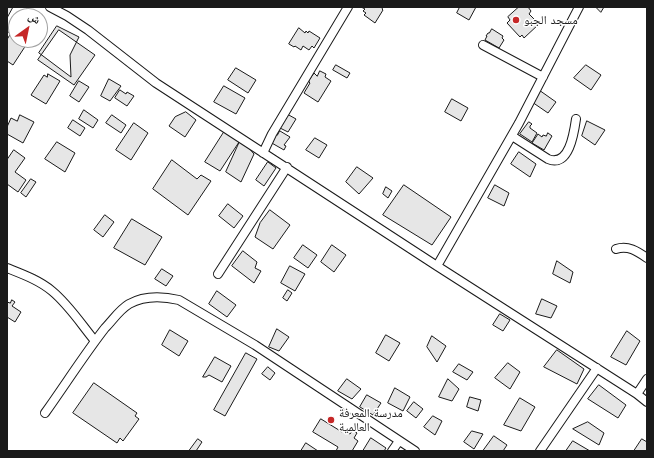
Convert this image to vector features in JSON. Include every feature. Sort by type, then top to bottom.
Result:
[{"type":"street","points":[[50,7],[88,30],[156,83],[597,368],[647,402]]},
{"type":"street","points":[[263,153],[279,122],[348,7]]},
{"type":"street","points":[[437,266],[512,136],[579,7]]},
{"type":"street","points":[[483,45],[543,77]]},
{"type":"street","points":[[512,136],[548,159],[557,160],[562,158],[571,142],[576,119]]},
{"type":"street","points":[[218,274],[286,167]]},
{"type":"street","points":[[616,249],[625,247],[634,250],[647,258]]},
{"type":"street","points":[[7,268],[41,283],[52,291],[64,303],[95,341]]},
{"type":"street","points":[[45,413],[95,341],[118,313],[128,305],[140,299],[153,296],[166,297],[179,300],[255,345],[415,451]]},
{"type":"street","points":[[540,451],[597,368]]},
{"type":"street","points":[[637,394],[647,380]]},
{"type":"street","points":[[392,451],[399,441]]},
{"type":"building","points":[[7,7],[13,7],[8,8],[7,18]]},
{"type":"building","points":[[383,7],[383,10],[375,23],[364,15],[366,13],[363,11],[365,9],[363,8]]},
{"type":"building","points":[[460,7],[476,7],[469,20],[457,13]]},
{"type":"building","points":[[519,7],[528,7],[531,11],[529,14],[539,24],[524,38],[522,35],[520,37],[507,23],[510,20],[508,17]]},
{"type":"building","points":[[596,7],[604,7],[601,12]]},
{"type":"building","points":[[57,26],[79,37],[70,55],[71,77],[39,53],[42,48],[48,48],[48,40]]},
{"type":"building","points":[[299,28],[305,33],[306,31],[308,33],[309,31],[320,38],[314,48],[312,46],[309,50],[303,46],[301,50],[289,44]]},
{"type":"building","points":[[492,29],[503,36],[502,38],[504,40],[499,48],[485,40],[486,36]]},
{"type":"building","points":[[59,30],[95,55],[74,85],[38,60],[46,48],[48,48]]},
{"type":"building","points":[[8,38],[8,48],[24,48],[13,65],[7,61]]},
{"type":"building","points":[[336,65],[350,73],[347,78],[333,70]]},
{"type":"building","points":[[586,65],[601,75],[591,90],[574,78]]},
{"type":"building","points":[[236,68],[256,80],[248,93],[228,80]]},
{"type":"building","points":[[320,71],[326,74],[325,77],[331,81],[318,102],[304,93],[310,83],[309,80],[314,73],[317,76]]},
{"type":"building","points":[[48,74],[60,81],[46,104],[31,95],[44,75],[47,77]]},
{"type":"building","points":[[109,79],[121,86],[110,101],[101,96]]},
{"type":"building","points":[[79,81],[89,87],[79,102],[70,96]]},
{"type":"building","points":[[224,86],[245,98],[236,114],[214,102]]},
{"type":"building","points":[[120,90],[126,94],[127,92],[134,96],[127,106],[115,98]]},
{"type":"building","points":[[539,90],[556,102],[548,113],[532,102]]},
{"type":"building","points":[[452,99],[468,108],[461,121],[445,112]]},
{"type":"building","points":[[84,110],[98,120],[93,128],[79,119]]},
{"type":"building","points":[[186,112],[196,120],[185,137],[169,126],[175,117]]},
{"type":"building","points":[[287,114],[296,119],[288,132],[280,128]]},
{"type":"building","points":[[20,115],[34,122],[23,143],[7,134],[7,127],[11,118],[17,121]]},
{"type":"building","points":[[112,115],[126,125],[121,133],[106,123]]},
{"type":"building","points":[[73,120],[85,128],[80,136],[68,128]]},
{"type":"building","points":[[587,121],[605,130],[595,145],[582,136]]},
{"type":"building","points":[[529,122],[532,124],[530,128],[537,133],[532,142],[520,134]]},
{"type":"building","points":[[134,123],[148,133],[131,160],[116,150]]},
{"type":"building","points":[[226,129],[241,139],[220,171],[205,162]]},
{"type":"building","points":[[280,131],[290,137],[284,145],[286,146],[284,150],[270,142],[275,134],[277,135]]},
{"type":"building","points":[[548,133],[552,136],[544,150],[532,143],[538,134],[542,137],[543,135],[546,136]]},
{"type":"building","points":[[315,138],[327,145],[319,158],[306,150]]},
{"type":"building","points":[[241,139],[254,154],[241,182],[226,172]]},
{"type":"building","points":[[57,142],[75,153],[65,172],[45,159]]},
{"type":"building","points":[[14,150],[25,158],[15,172],[26,180],[18,192],[7,184],[7,160]]},
{"type":"building","points":[[519,152],[536,164],[530,177],[511,164]]},
{"type":"building","points":[[172,160],[197,179],[201,175],[211,181],[188,215],[153,189]]},
{"type":"building","points":[[268,162],[276,168],[264,186],[256,180]]},
{"type":"building","points":[[357,167],[373,178],[359,194],[346,182]]},
{"type":"building","points":[[31,179],[36,182],[26,197],[21,193]]},
{"type":"building","points":[[404,185],[451,217],[432,245],[383,215]]},
{"type":"building","points":[[495,185],[509,193],[504,206],[488,198]]},
{"type":"building","points":[[386,187],[392,191],[388,198],[383,194]]},
{"type":"building","points":[[228,204],[243,216],[234,228],[219,216]]},
{"type":"building","points":[[270,210],[290,225],[273,249],[255,237],[260,223]]},
{"type":"building","points":[[105,215],[114,222],[103,237],[94,230]]},
{"type":"building","points":[[132,219],[162,237],[145,265],[114,248]]},
{"type":"building","points":[[303,245],[317,255],[308,268],[294,258]]},
{"type":"building","points":[[332,245],[346,255],[334,272],[321,262]]},
{"type":"building","points":[[243,251],[257,262],[255,268],[261,271],[254,283],[232,266]]},
{"type":"building","points":[[557,261],[573,272],[570,283],[553,274]]},
{"type":"building","points":[[290,266],[305,274],[295,291],[281,283]]},
{"type":"building","points":[[162,269],[173,276],[166,286],[155,279]]},
{"type":"building","points":[[288,290],[292,293],[287,301],[283,298]]},
{"type":"building","points":[[217,291],[236,305],[227,317],[209,304]]},
{"type":"building","points":[[542,299],[557,306],[551,318],[536,314]]},
{"type":"building","points":[[12,300],[15,302],[12,306],[21,312],[15,322],[7,317],[7,302],[10,303]]},
{"type":"building","points":[[500,314],[510,320],[503,331],[493,325]]},
{"type":"building","points":[[277,329],[289,337],[279,351],[269,347]]},
{"type":"building","points":[[170,330],[188,341],[179,356],[162,345]]},
{"type":"building","points":[[627,331],[640,341],[626,365],[611,357]]},
{"type":"building","points":[[386,335],[400,343],[389,361],[376,353]]},
{"type":"building","points":[[432,336],[446,346],[437,362],[427,347]]},
{"type":"building","points":[[557,350],[584,369],[577,384],[544,367]]},
{"type":"building","points":[[246,353],[257,359],[225,416],[214,410]]},
{"type":"building","points":[[215,357],[231,366],[222,382],[209,375],[203,377]]},
{"type":"building","points":[[508,363],[520,372],[510,389],[495,378]]},
{"type":"building","points":[[459,364],[473,372],[467,380],[453,372]]},
{"type":"building","points":[[268,367],[275,373],[270,380],[262,374]]},
{"type":"building","points":[[347,379],[361,389],[352,399],[338,391]]},
{"type":"building","points":[[448,379],[459,389],[452,401],[439,397]]},
{"type":"building","points":[[94,383],[137,413],[135,416],[139,419],[123,441],[120,438],[117,443],[73,413]]},
{"type":"building","points":[[599,385],[626,405],[618,418],[588,399]]},
{"type":"building","points":[[395,388],[410,397],[403,411],[388,403]]},
{"type":"building","points":[[367,395],[381,403],[373,415],[360,407]]},
{"type":"building","points":[[470,397],[481,400],[478,411],[467,407]]},
{"type":"building","points":[[520,398],[535,407],[521,431],[504,425]]},
{"type":"building","points":[[414,402],[423,409],[416,418],[407,411]]},
{"type":"building","points":[[433,416],[442,421],[435,435],[424,427]]},
{"type":"building","points":[[321,419],[342,432],[343,430],[350,434],[353,430],[357,433],[354,438],[358,441],[352,451],[336,451],[338,447],[313,432]]},
{"type":"building","points":[[588,422],[604,433],[599,445],[573,429]]},
{"type":"building","points":[[472,431],[483,434],[474,449],[464,442]]},
{"type":"building","points":[[494,436],[507,445],[503,451],[483,451]]},
{"type":"building","points":[[371,438],[386,448],[384,451],[363,451]]},
{"type":"building","points":[[198,439],[202,442],[196,451],[189,451]]},
{"type":"building","points":[[642,439],[647,442],[647,451],[634,451]]},
{"type":"building","points":[[573,441],[590,451],[566,451]]},
{"type":"building","points":[[306,443],[318,451],[301,451]]},
{"type":"place","name":"مسجد الجبو","points":[[516,20]]},
{"type":"place","name":"مدرسة المعرفة العالمية","points":[[331,420]]}]
